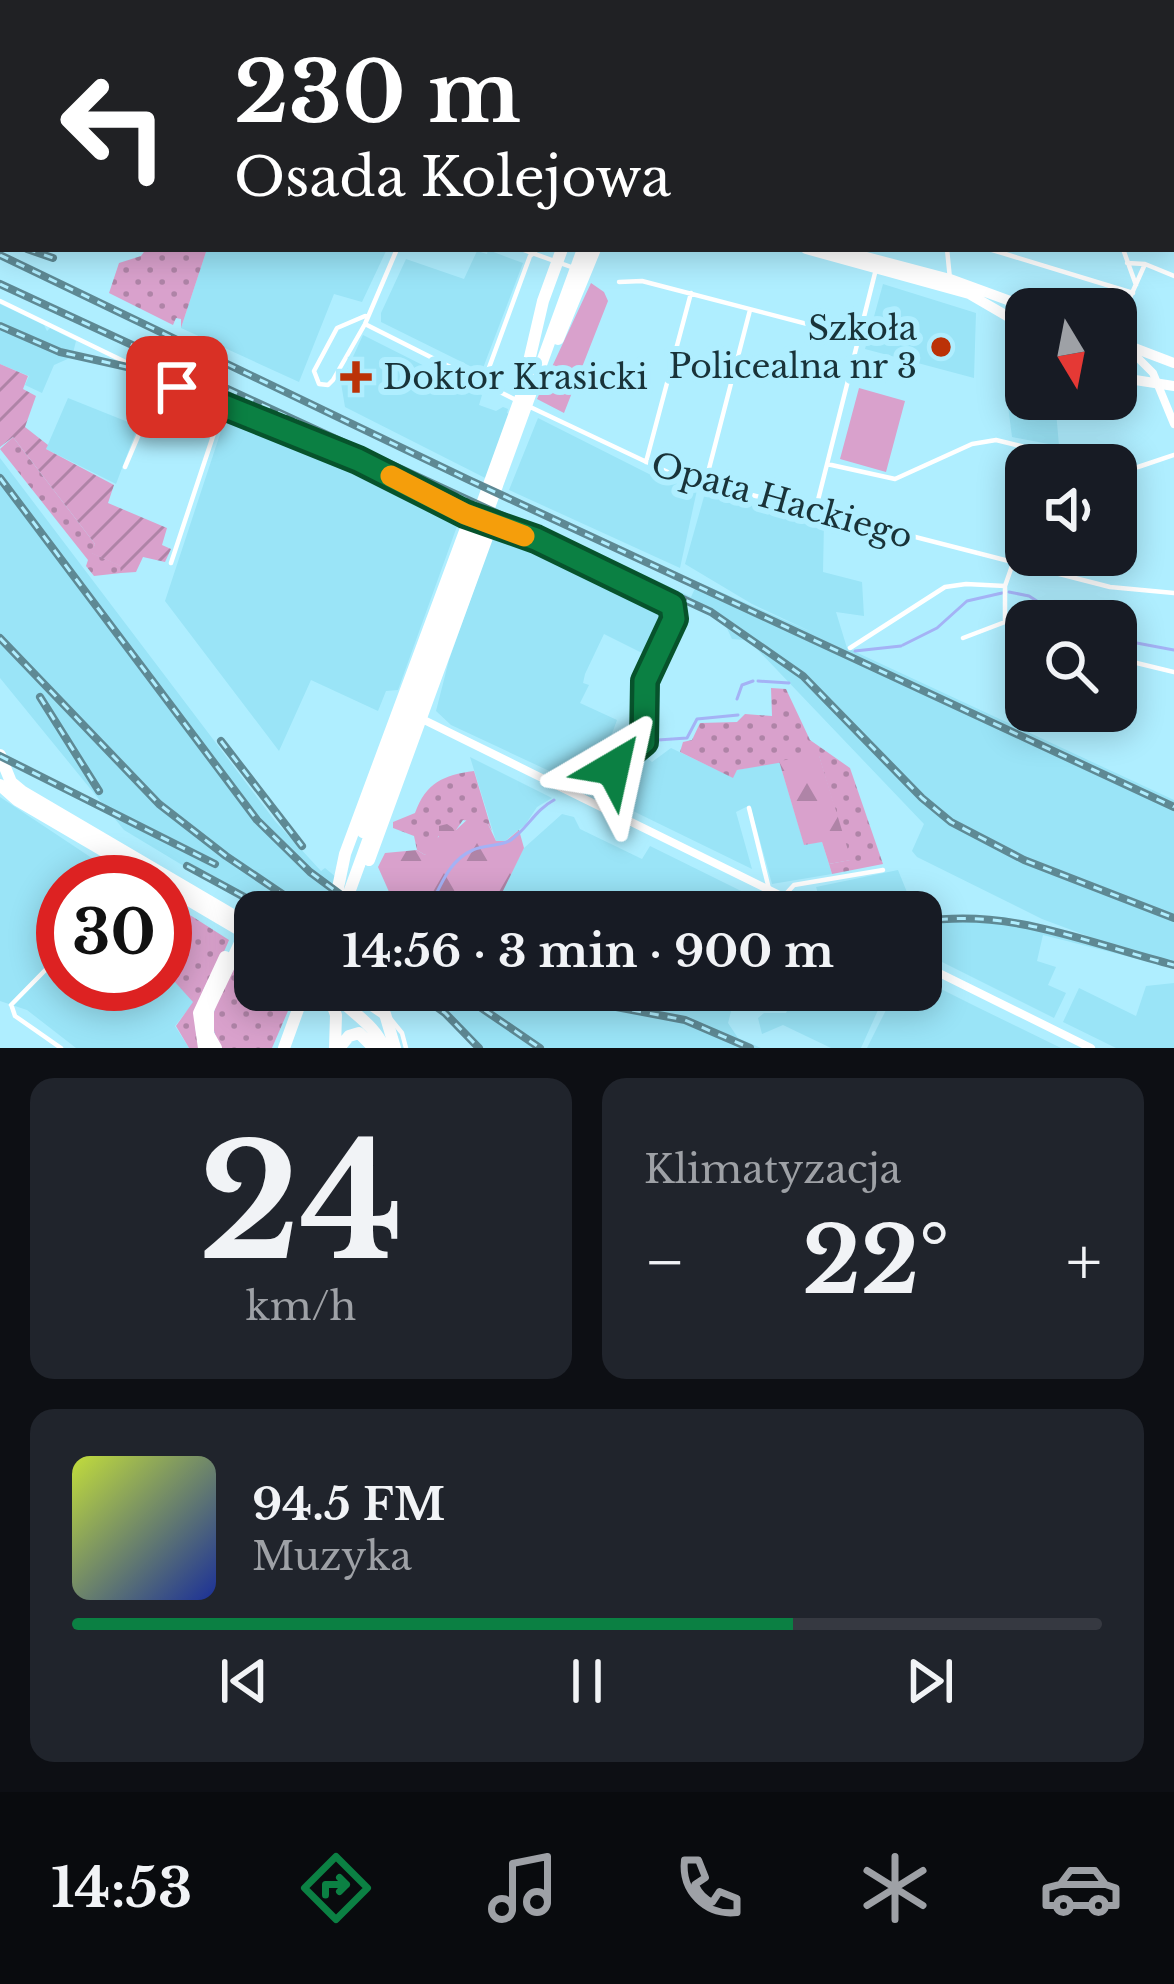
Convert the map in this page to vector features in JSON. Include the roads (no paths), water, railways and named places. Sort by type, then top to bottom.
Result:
[{"type":"highway","points":[[524,399],[543,301],[577,252]]},
{"type":"highway","points":[[346,891],[578,252]]},
{"type":"highway","points":[[341,891],[345,854],[459,540],[498,472]]},
{"type":"highway","points":[[350,891],[373,853],[487,542],[498,472]]},
{"type":"highway","points":[[2,762],[15,787],[121,855]]},
{"type":"highway","points":[[0,785],[17,800],[120,855]]},
{"type":"highway","points":[[192,897],[234,921]]},
{"type":"highway","points":[[192,900],[234,922]]},
{"type":"highway","points":[[204,1048],[198,1028],[200,1005],[234,942]]},
{"type":"highway","points":[[216,1048],[206,1017],[234,963]]},
{"type":"highway","points":[[289,1044],[301,1011]]},
{"type":"highway","points":[[335,1011],[337,1048]]},
{"type":"highway","points":[[351,1011],[374,1028],[384,1048]]},
{"type":"highway","points":[[379,1011],[395,1048]]},
{"type":"highway","points":[[337,1048],[358,1033],[374,1048]]},
{"type":"main road","points":[[818,252],[969,294],[1005,315]]},
{"type":"main road","points":[[847,252],[1005,299]]},
{"type":"main road","points":[[1137,349],[1174,363]]},
{"type":"main road","points":[[1137,356],[1158,383],[1174,424]]},
{"type":"main road","points":[[1137,378],[1174,387],[1166,401]]},
{"type":"main road","points":[[397,710],[411,711],[422,721],[769,890]]},
{"type":"main road","points":[[942,974],[1091,1048]]},
{"type":"street","points":[[365,320],[337,328],[314,371],[317,383],[331,383],[365,320],[396,252]]},
{"type":"street","points":[[532,252],[591,278]]},
{"type":"street","points":[[947,252],[950,279]]},
{"type":"street","points":[[999,252],[1117,288]]},
{"type":"street","points":[[1124,252],[1136,285]]},
{"type":"street","points":[[483,384],[535,253]]},
{"type":"street","points":[[1127,262],[1174,276]]},
{"type":"street","points":[[1135,288],[1145,264]]},
{"type":"street","points":[[815,512],[876,267]]},
{"type":"street","points":[[620,282],[642,281],[857,338]]},
{"type":"street","points":[[646,464],[691,293]]},
{"type":"street","points":[[0,301],[162,380],[358,460],[665,600],[674,609],[674,619],[645,681],[644,742],[575,794]]},
{"type":"street","points":[[705,484],[750,310]]},
{"type":"street","name":"Opata Hackiego","points":[[365,320],[646,464],[705,484],[1005,561]]},
{"type":"street","points":[[125,467],[162,380]]},
{"type":"street","points":[[170,563],[223,406]]},
{"type":"street","points":[[827,464],[895,479],[972,444],[996,440],[1012,444]]},
{"type":"street","points":[[1137,467],[1174,455]]},
{"type":"street","points":[[403,693],[420,675],[470,528],[481,519]]},
{"type":"street","points":[[428,703],[428,678],[483,533],[481,519]]},
{"type":"street","points":[[1005,600],[1008,576]]},
{"type":"street","name":"Opata Hackiego","points":[[1066,576],[1129,591],[1174,593]]},
{"type":"street","points":[[850,648],[945,587],[1005,586]]},
{"type":"street","points":[[963,638],[1005,622]]},
{"type":"street","points":[[1137,663],[1174,672]]},
{"type":"street","points":[[749,808],[769,890]]},
{"type":"street","points":[[788,891],[794,885],[884,870]]},
{"type":"street","points":[[0,1005],[11,1005],[36,980]]},
{"type":"street","points":[[11,1005],[15,1016],[61,1048]]},
{"type":"street","points":[[381,1011],[402,1034],[406,1048]]},
{"type":"waterway","points":[[1009,592],[1035,600]]},
{"type":"waterway","points":[[903,645],[937,628],[967,601],[1002,593]]},
{"type":"waterway","points":[[1137,643],[1174,650]]},
{"type":"waterway","points":[[855,651],[901,646]]},
{"type":"waterway","points":[[737,699],[742,685],[753,681]]},
{"type":"waterway","points":[[758,681],[789,683]]},
{"type":"waterway","points":[[658,740],[687,738],[697,719],[738,715]]},
{"type":"waterway","points":[[438,891],[464,855],[511,840],[554,800]]},
{"type":"railway","points":[[36,252],[53,258]]},
{"type":"railway","points":[[0,255],[469,480],[1174,807]]},
{"type":"railway","points":[[0,284],[711,612],[803,676],[951,822],[1024,860],[1174,918]]},
{"type":"railway","points":[[0,326],[60,352],[172,377]]},
{"type":"railway","points":[[0,478],[257,820],[336,891]]},
{"type":"railway","points":[[0,638],[159,804],[278,891]]},
{"type":"railway","points":[[40,697],[99,791]]},
{"type":"railway","points":[[221,741],[302,846]]},
{"type":"railway","points":[[0,756],[215,864]]},
{"type":"railway","points":[[192,869],[234,891]]},
{"type":"railway","points":[[942,920],[1018,923],[1174,965]]},
{"type":"railway","points":[[442,1011],[479,1048]]},
{"type":"railway","points":[[486,1011],[540,1048]]},
{"type":"railway","points":[[637,1011],[685,1020],[750,1048]]},
{"type":"place","name":"Szkoła Policealna nr 3","points":[[941,347]]},
{"type":"place","name":"Doktor Krasicki","points":[[356,377]]}]
